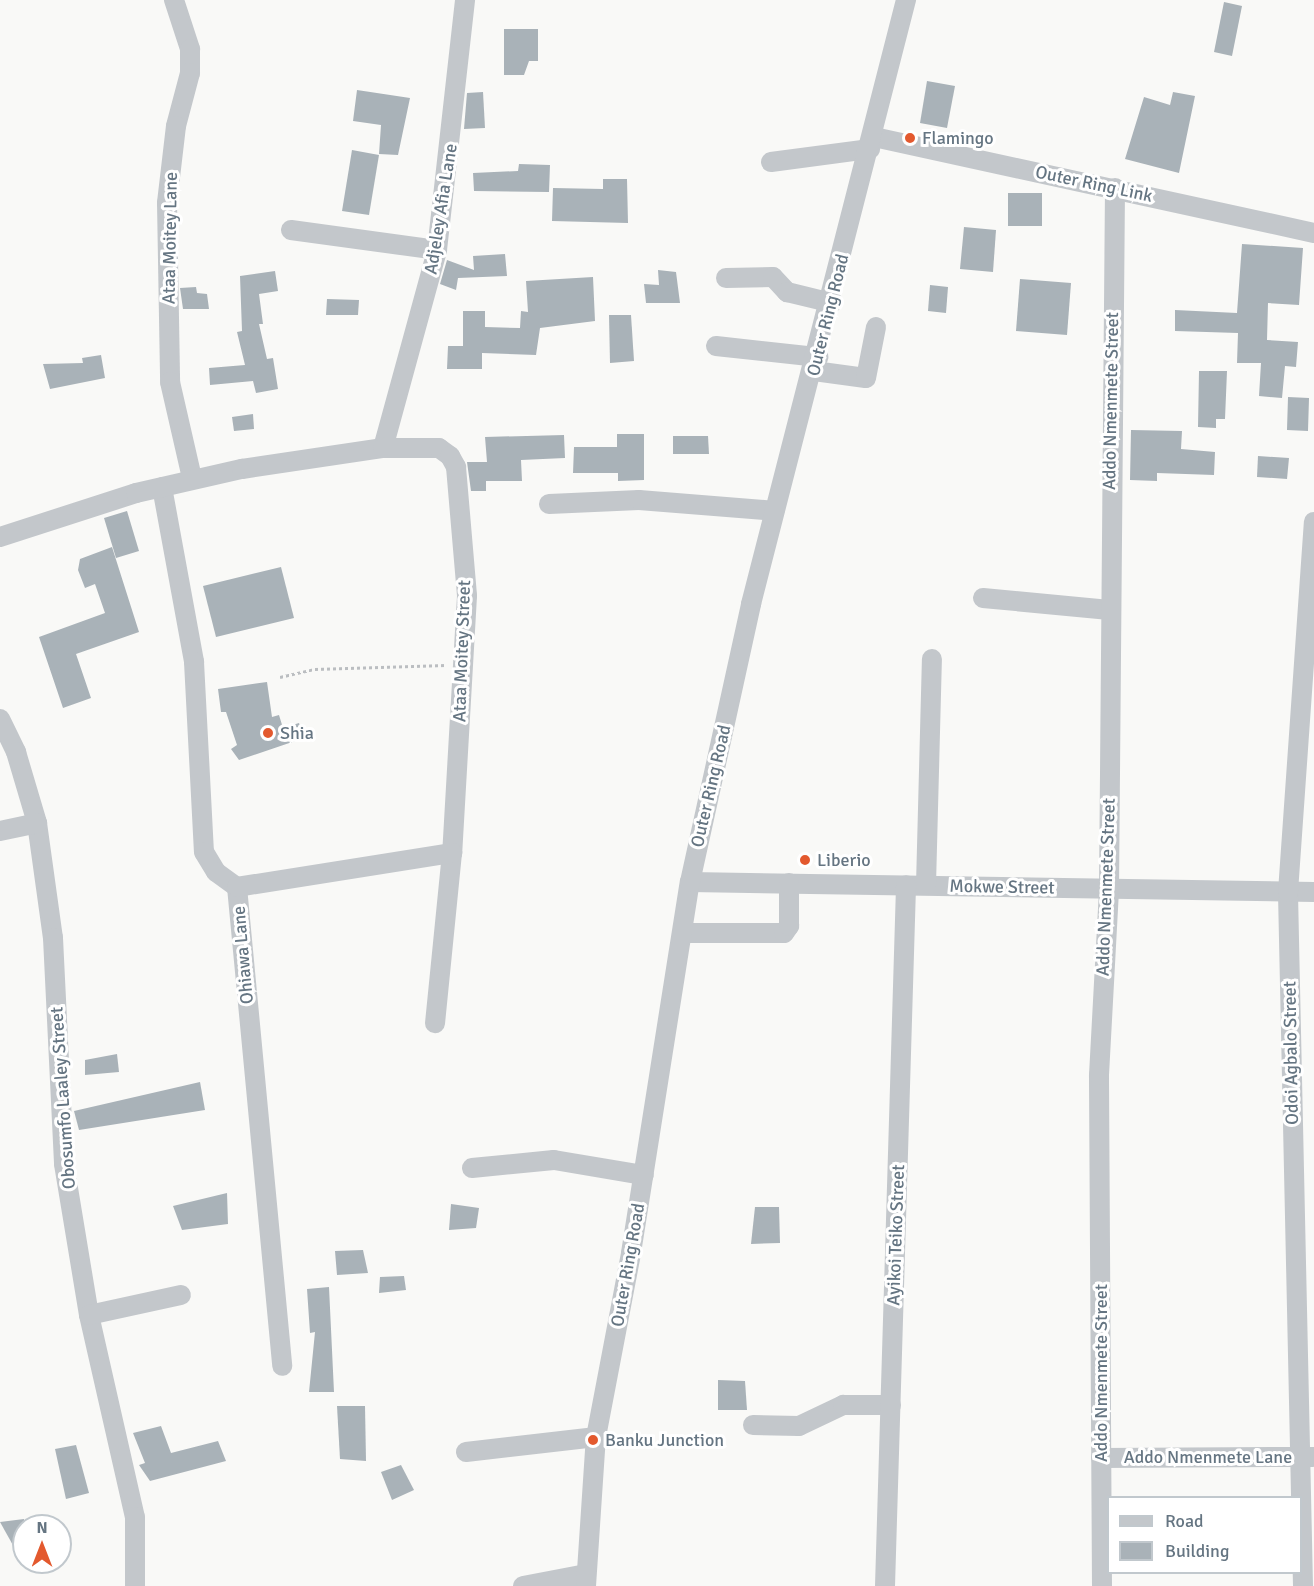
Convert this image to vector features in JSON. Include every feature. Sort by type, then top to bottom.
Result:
[{"type":"street","name":"Ataa Moitey Lane","points":[[174,0],[190,49],[190,73],[176,126],[167,203],[170,382],[192,478]]},
{"type":"street","name":"Adjeley Afia Lane","points":[[383,448],[437,250],[465,0]]},
{"type":"street","name":"Outer Ring Road","points":[[586,1580],[596,1437],[644,1175],[690,882],[775,511],[832,303],[906,0]]},
{"type":"street","name":"Outer Ring Link","points":[[771,162],[872,143],[1115,188],[1314,233]]},
{"type":"street","name":"Addo Nmenmete Street","points":[[1102,1586],[1099,1075],[1109,890],[1109,610],[1115,188]]},
{"type":"street","points":[[291,230],[437,250]]},
{"type":"street","points":[[726,278],[774,278],[787,292],[832,303]]},
{"type":"street","points":[[716,346],[816,364],[866,378],[876,327]]},
{"type":"street","name":"Ataa Moitey Street","points":[[0,537],[192,478],[383,448],[439,448],[456,467],[467,596],[460,665],[452,853],[435,1023]]},
{"type":"street","name":"Ohiawa Lane","points":[[162,487],[194,662],[204,852],[216,872],[237,887],[282,1366]]},
{"type":"street","points":[[549,504],[639,500],[775,511]]},
{"type":"street","name":"Odoi Agbalo Street","points":[[1303,1586],[1307,1457],[1288,892],[1314,522]]},
{"type":"street","points":[[983,598],[1109,610]]},
{"type":"street","points":[[926,885],[932,660]]},
{"type":"street","name":"Obosumfo Laaley Street","points":[[0,718],[16,752],[37,823],[53,938],[64,1164],[89,1316],[135,1517],[135,1586]]},
{"type":"street","points":[[0,831],[37,823]]},
{"type":"street","points":[[237,887],[452,853]]},
{"type":"street","name":"Mokwe Street","points":[[690,882],[1314,892]]},
{"type":"street","points":[[683,933],[784,933],[789,926],[789,883]]},
{"type":"street","name":"Ayikoi Teiko Street","points":[[885,1586],[906,885]]},
{"type":"street","points":[[472,1167],[562,1160],[644,1175]]},
{"type":"street","points":[[89,1316],[181,1295]]},
{"type":"street","points":[[753,1425],[799,1426],[843,1406],[891,1406]]},
{"type":"street","points":[[466,1452],[596,1437]]},
{"type":"street","name":"Addo Nmenmete Lane","points":[[1101,1458],[1307,1457]]},
{"type":"street","points":[[524,1586],[586,1580]]},
{"type":"path","points":[[280,676],[315,669],[460,665]]},
{"type":"building","points":[[1224,2],[1242,6],[1232,56],[1214,52]]},
{"type":"building","points":[[504,29],[538,29],[538,61],[529,61],[524,75],[504,75]]},
{"type":"building","points":[[927,81],[955,86],[947,128],[920,123]]},
{"type":"building","points":[[357,90],[410,98],[398,155],[379,154],[381,125],[353,121]]},
{"type":"building","points":[[483,92],[485,128],[464,129],[467,93]]},
{"type":"building","points":[[1173,92],[1195,96],[1179,173],[1125,159],[1144,97],[1170,105]]},
{"type":"building","points":[[352,150],[379,155],[369,215],[342,211]]},
{"type":"building","points":[[519,164],[550,165],[549,192],[474,191],[473,173],[518,171]]},
{"type":"building","points":[[603,179],[627,179],[628,223],[552,221],[553,188],[603,189]]},
{"type":"building","points":[[1008,193],[1042,193],[1042,226],[1008,226]]},
{"type":"building","points":[[964,227],[996,230],[993,272],[960,269]]},
{"type":"building","points":[[1242,244],[1303,248],[1299,305],[1268,303],[1267,340],[1298,342],[1296,367],[1285,366],[1282,398],[1259,396],[1261,363],[1237,363],[1238,333],[1175,331],[1175,310],[1237,313]]},
{"type":"building","points":[[505,254],[507,276],[458,278],[456,290],[440,284],[447,260],[474,270],[473,256]]},
{"type":"building","points":[[658,270],[676,272],[680,303],[646,303],[644,284],[659,285]]},
{"type":"building","points":[[275,271],[278,291],[259,294],[263,324],[259,324],[267,359],[273,358],[278,389],[256,393],[253,381],[210,385],[209,368],[245,365],[237,332],[242,331],[240,276]]},
{"type":"building","points":[[593,277],[595,321],[540,328],[536,355],[482,353],[482,369],[447,369],[448,346],[463,346],[463,311],[485,311],[485,327],[520,328],[521,311],[528,312],[526,281]]},
{"type":"building","points":[[1020,279],[1071,283],[1067,335],[1016,331]]},
{"type":"building","points":[[930,285],[948,287],[946,313],[928,311]]},
{"type":"building","points":[[196,287],[197,293],[207,294],[209,309],[183,309],[180,288]]},
{"type":"building","points":[[327,299],[359,300],[358,315],[326,315]]},
{"type":"building","points":[[609,315],[631,315],[634,361],[610,363]]},
{"type":"building","points":[[101,355],[105,378],[50,389],[43,364],[83,363],[82,358]]},
{"type":"building","points":[[1199,371],[1227,371],[1225,419],[1216,419],[1216,428],[1198,427]]},
{"type":"building","points":[[1288,397],[1309,398],[1308,431],[1287,430]]},
{"type":"building","points":[[253,414],[254,429],[234,431],[232,417]]},
{"type":"building","points":[[1131,430],[1182,431],[1181,449],[1215,452],[1214,475],[1157,473],[1157,481],[1130,480]]},
{"type":"building","points":[[617,434],[644,434],[644,480],[618,481],[618,473],[573,473],[574,447],[617,447]]},
{"type":"building","points":[[564,435],[565,458],[521,460],[522,481],[486,481],[486,491],[471,491],[467,462],[487,462],[485,437]]},
{"type":"building","points":[[673,436],[708,436],[709,454],[673,454]]},
{"type":"building","points":[[1258,456],[1289,458],[1287,479],[1257,477]]},
{"type":"building","points":[[127,511],[139,551],[116,558],[104,518]]},
{"type":"building","points":[[112,547],[139,632],[76,654],[91,698],[63,708],[39,637],[105,613],[95,584],[85,588],[78,570],[80,559]]},
{"type":"building","points":[[281,567],[294,618],[216,637],[203,586]]},
{"type":"building","points":[[267,682],[272,717],[279,715],[283,728],[299,723],[304,738],[239,760],[231,749],[237,745],[226,712],[221,712],[218,689]]},
{"type":"building","points":[[117,1054],[119,1072],[85,1075],[85,1060]]},
{"type":"building","points":[[200,1082],[205,1110],[79,1130],[74,1111]]},
{"type":"building","points":[[227,1193],[228,1224],[182,1230],[173,1206]]},
{"type":"building","points":[[451,1204],[479,1208],[476,1228],[449,1230]]},
{"type":"building","points":[[755,1207],[779,1207],[780,1243],[751,1244]]},
{"type":"building","points":[[363,1250],[368,1273],[337,1275],[335,1251]]},
{"type":"building","points":[[404,1276],[406,1290],[379,1293],[380,1277]]},
{"type":"building","points":[[329,1287],[334,1392],[309,1392],[315,1332],[310,1333],[307,1289]]},
{"type":"building","points":[[718,1380],[745,1381],[747,1410],[718,1410]]},
{"type":"building","points":[[337,1406],[365,1406],[366,1461],[340,1459]]},
{"type":"building","points":[[161,1426],[171,1453],[218,1441],[226,1461],[150,1481],[139,1465],[145,1463],[133,1433]]},
{"type":"building","points":[[76,1445],[89,1493],[66,1499],[55,1449]]},
{"type":"building","points":[[401,1465],[414,1490],[392,1500],[381,1472]]},
{"type":"building","points":[[12,1520],[12,1544],[0,1522]]},
{"type":"place","name":"Flamingo","points":[[910,138]]},
{"type":"place","name":"Shia","points":[[268,733]]},
{"type":"place","name":"Liberio","points":[[805,860]]},
{"type":"place","name":"Banku Junction","points":[[593,1440]]}]
